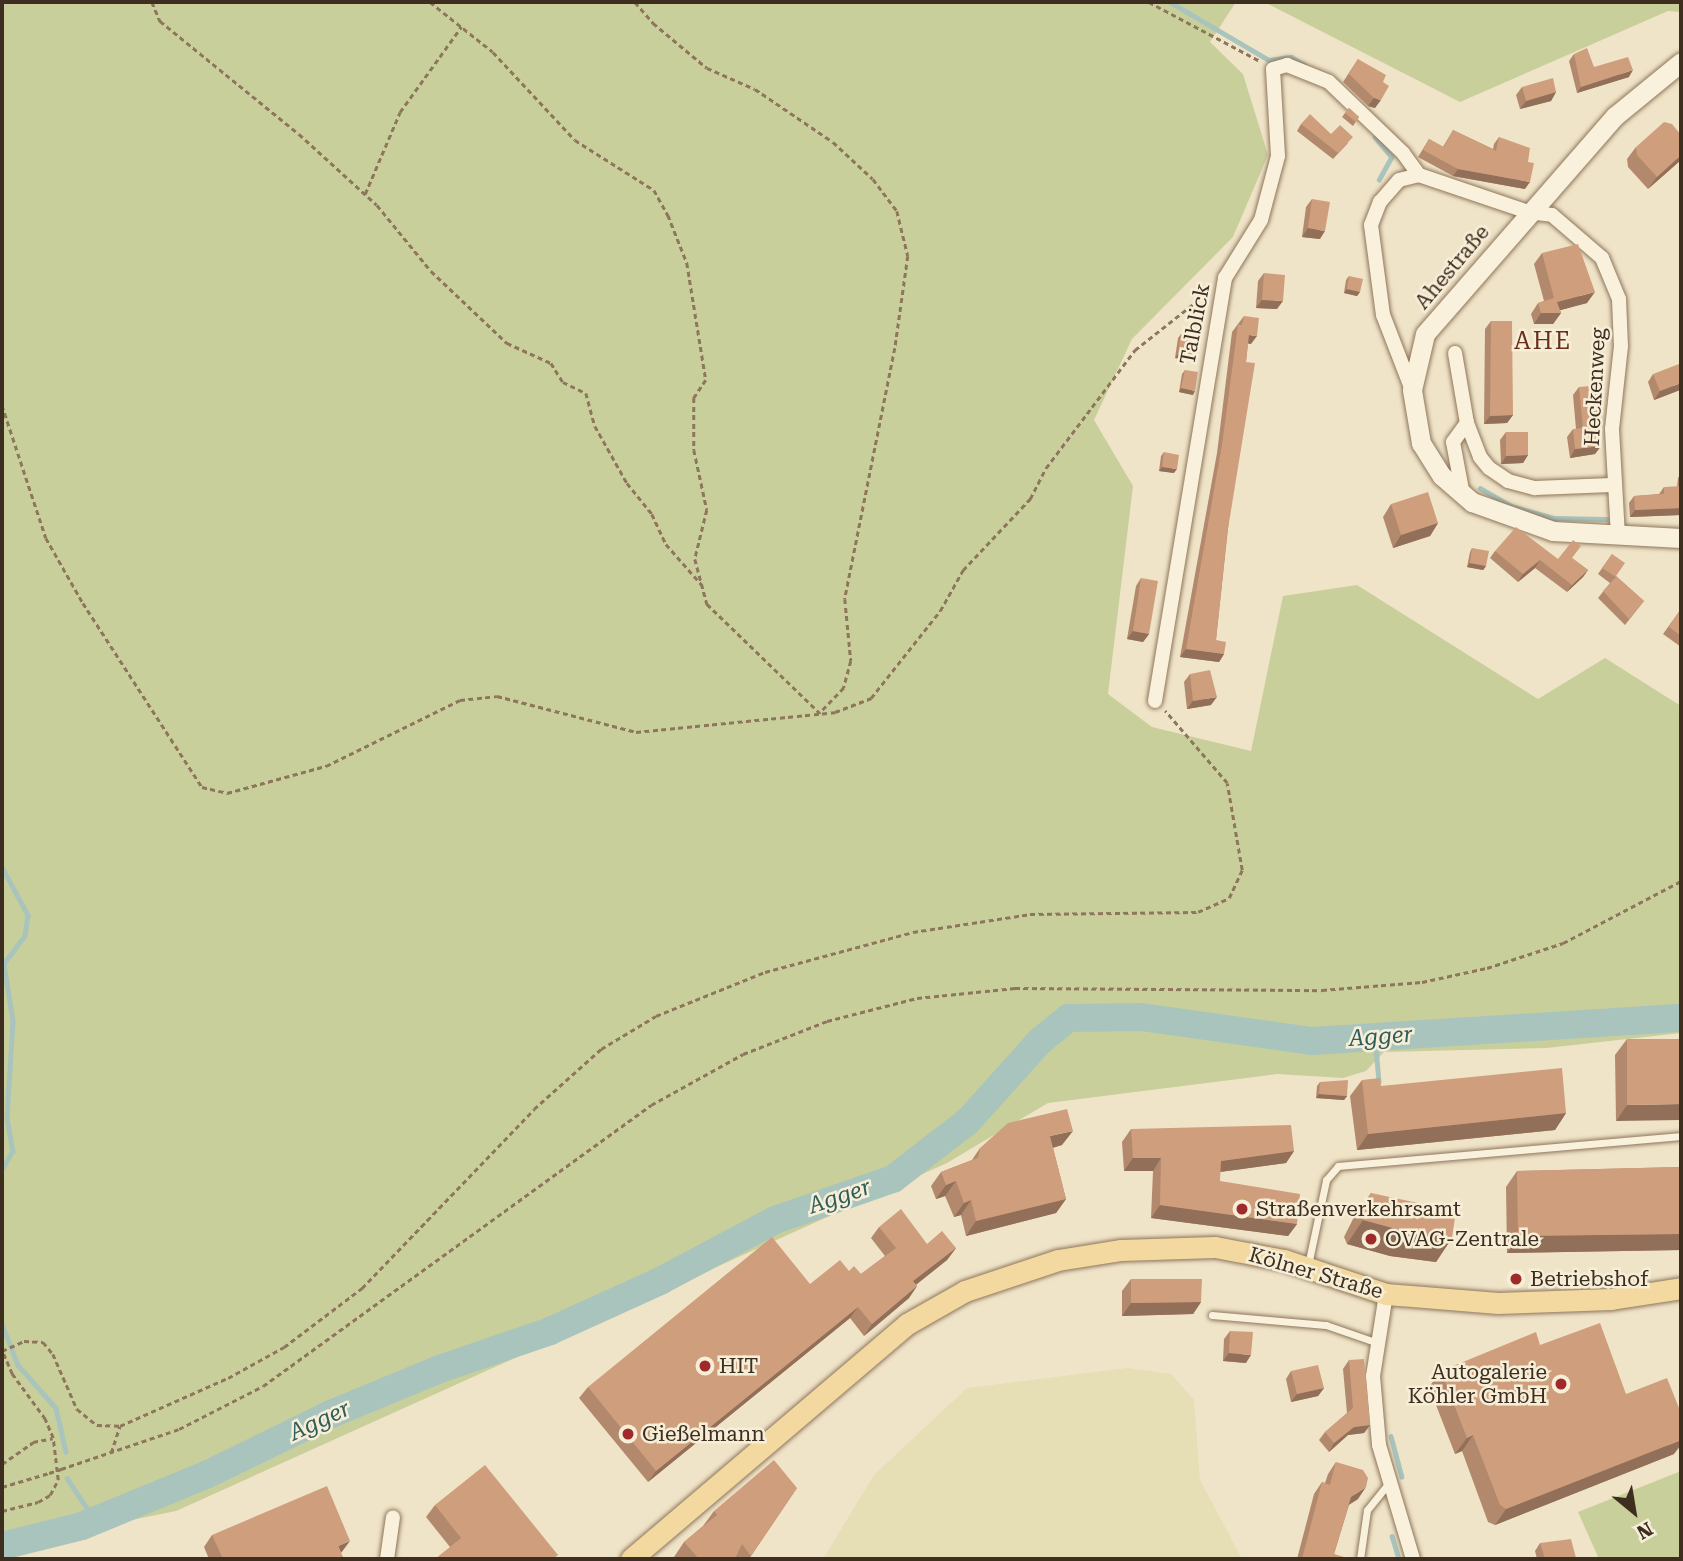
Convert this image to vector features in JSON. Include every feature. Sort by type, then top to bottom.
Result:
[{"type":"main road","name":"Ahestraße","points":[[1681,62],[1615,116],[1528,212],[1425,334],[1412,390],[1421,443],[1433,466],[1463,495],[1524,524],[1618,537],[1681,538]]},
{"type":"main road","name":"Kölner Straße","points":[[631,1559],[907,1324],[965,1291],[1058,1260],[1121,1250],[1215,1247],[1307,1268],[1386,1294],[1542,1303],[1611,1299],[1681,1288]]},
{"type":"street","points":[[1273,69],[1287,65],[1329,82],[1403,153],[1419,175]]},
{"type":"street","name":"Talblick","points":[[1155,701],[1225,278],[1261,220],[1270,197],[1278,156],[1273,69]]},
{"type":"street","points":[[1412,390],[1383,314],[1371,225],[1380,202],[1399,180],[1419,175],[1528,212]]},
{"type":"street","name":"Heckenweg","points":[[1528,212],[1552,215],[1575,230],[1602,258],[1619,299],[1621,346],[1612,429],[1612,485],[1618,537]]},
{"type":"street","points":[[1455,353],[1468,423],[1480,457],[1508,481],[1535,488],[1612,485]]},
{"type":"street","points":[[1463,495],[1453,442],[1468,423]]},
{"type":"street","points":[[1386,1294],[1373,1376],[1379,1445],[1413,1559]]},
{"type":"street","points":[[387,1559],[393,1517]]},
{"type":"lane","points":[[1307,1268],[1326,1180],[1338,1166],[1681,1136]]},
{"type":"lane","points":[[1212,1315],[1326,1325],[1378,1343]]},
{"type":"lane","points":[[1360,1559],[1367,1510],[1389,1483]]},
{"type":"path","points":[[152,2],[160,21],[299,134],[365,194],[431,271],[507,343],[551,363],[563,382],[586,393],[595,426],[627,483],[652,514],[666,544],[702,585]]},
{"type":"path","points":[[430,2],[493,52],[575,140],[653,190],[668,215],[687,263],[706,380],[694,398],[694,450],[707,510],[695,559],[707,604],[820,713]]},
{"type":"path","points":[[635,2],[653,23],[707,68],[755,89],[833,142],[873,179],[897,211],[908,256],[895,348],[845,599],[851,661],[844,688],[820,713]]},
{"type":"path","points":[[1149,2],[1273,69]]},
{"type":"path","points":[[365,194],[400,112],[461,27]]},
{"type":"path","points":[[2,405],[46,538],[124,671],[202,787],[228,793],[266,786],[377,744],[460,701],[484,697],[496,696],[636,732],[820,713],[871,698],[940,611],[963,570],[1030,499],[1046,468],[1135,350],[1225,278]]},
{"type":"path","points":[[2,1511],[38,1502],[56,1488],[53,1438],[2,1350],[21,1342],[43,1342],[77,1409],[97,1425],[120,1426],[240,1372],[284,1347],[362,1288],[534,1109],[601,1049],[656,1016],[765,972],[913,932],[1030,914],[1198,912],[1229,898],[1242,870],[1227,783],[1205,753],[1155,701]]},
{"type":"path","points":[[2,1487],[111,1454],[179,1429],[263,1386],[652,1105],[743,1054],[827,1021],[917,998],[1015,988],[1322,990],[1422,982],[1487,968],[1563,943],[1681,881]]},
{"type":"path","points":[[111,1454],[120,1426]]},
{"type":"path","points":[[2,1464],[33,1442],[53,1438]]},
{"type":"shaded area","points":[[1127,1368],[1171,1374],[1194,1400],[1200,1480],[1242,1559],[823,1559],[874,1475],[967,1388]]},
{"type":"green space","points":[[2,2],[1236,2],[1210,42],[1243,74],[1268,155],[1233,237],[1132,339],[1094,420],[1133,486],[1108,694],[1152,727],[1251,751],[1283,596],[1357,585],[1538,699],[1605,658],[1681,706],[1681,1033],[1547,1048],[1384,1052],[1366,1071],[1343,1078],[1277,1074],[1048,1103],[947,1163],[176,1511],[2,1546]]},
{"type":"green space","points":[[1264,2],[1681,2],[1681,12],[1668,11],[1460,102]]},
{"type":"green space","points":[[1681,1471],[1681,1559],[1599,1559],[1578,1512]]},
{"type":"building","points":[[1587,48],[1594,67],[1628,57],[1633,70],[1581,87],[1574,54]]},
{"type":"building","points":[[1358,59],[1386,75],[1383,82],[1389,86],[1381,100],[1374,98],[1349,74]]},
{"type":"building","points":[[1553,78],[1556,92],[1526,101],[1522,87]]},
{"type":"building","points":[[1349,108],[1359,117],[1356,122],[1345,113]]},
{"type":"building","points":[[1310,114],[1331,134],[1340,125],[1353,137],[1338,153],[1301,124]]},
{"type":"building","points":[[1664,122],[1672,124],[1681,135],[1681,155],[1657,177],[1637,155],[1636,147]]},
{"type":"building","points":[[1453,130],[1496,151],[1499,137],[1530,148],[1528,162],[1534,163],[1530,182],[1458,169],[1423,150],[1429,139],[1444,147]]},
{"type":"building","points":[[1312,199],[1330,202],[1325,231],[1308,228]]},
{"type":"building","points":[[1578,244],[1595,292],[1557,302],[1561,313],[1541,313],[1538,303],[1554,298],[1542,253]]},
{"type":"building","points":[[1264,273],[1285,275],[1283,301],[1262,300]]},
{"type":"building","points":[[1349,276],[1363,279],[1360,292],[1347,289]]},
{"type":"building","points":[[1244,316],[1259,318],[1257,336],[1249,335],[1246,362],[1255,363],[1227,535],[1216,640],[1226,642],[1224,654],[1186,649],[1222,445],[1238,325],[1242,325]]},
{"type":"building","points":[[1491,321],[1512,321],[1513,415],[1490,416]]},
{"type":"building","points":[[1181,334],[1195,336],[1192,356],[1178,354]]},
{"type":"building","points":[[1679,364],[1681,383],[1660,391],[1653,374]]},
{"type":"building","points":[[1185,370],[1198,372],[1195,391],[1181,388]]},
{"type":"building","points":[[1601,385],[1603,402],[1596,403],[1601,446],[1575,449],[1573,429],[1583,428],[1579,387]]},
{"type":"building","points":[[1506,432],[1528,432],[1528,455],[1506,456]]},
{"type":"building","points":[[1164,452],[1179,455],[1177,469],[1162,467]]},
{"type":"building","points":[[1681,486],[1681,508],[1635,510],[1634,496],[1664,494],[1664,487]]},
{"type":"building","points":[[1428,492],[1438,523],[1401,535],[1391,504]]},
{"type":"building","points":[[1516,527],[1558,559],[1573,540],[1581,546],[1572,558],[1588,570],[1572,585],[1540,560],[1523,574],[1495,551]]},
{"type":"building","points":[[1472,548],[1489,551],[1486,566],[1470,563]]},
{"type":"building","points":[[1612,554],[1625,563],[1616,576],[1644,601],[1629,619],[1603,591],[1616,577],[1602,568]]},
{"type":"building","points":[[1141,578],[1158,581],[1149,634],[1133,631]]},
{"type":"building","points":[[1681,609],[1681,636],[1669,627]]},
{"type":"building","points":[[1210,670],[1217,697],[1193,701],[1190,674]]},
{"type":"building","points":[[1627,1039],[1681,1039],[1681,1104],[1627,1105]]},
{"type":"building","points":[[1562,1068],[1566,1113],[1368,1134],[1362,1080],[1380,1078],[1381,1086]]},
{"type":"building","points":[[1348,1080],[1347,1096],[1319,1094],[1320,1082]]},
{"type":"building","points":[[1067,1109],[1073,1131],[1050,1136],[1066,1199],[976,1221],[971,1200],[964,1203],[956,1181],[946,1185],[941,1172],[978,1158],[980,1148],[1008,1123]]},
{"type":"building","points":[[1291,1125],[1294,1151],[1221,1161],[1220,1181],[1300,1194],[1297,1224],[1160,1205],[1161,1158],[1133,1158],[1131,1129]]},
{"type":"building","points":[[1681,1167],[1681,1234],[1518,1236],[1517,1171]]},
{"type":"building","points":[[1371,1193],[1456,1211],[1452,1238],[1407,1232],[1363,1220],[1361,1213]]},
{"type":"building","name":"HIT","points":[[901,1209],[927,1244],[942,1231],[956,1248],[913,1281],[917,1286],[872,1324],[858,1307],[656,1471],[588,1387],[772,1237],[810,1284],[840,1260],[849,1271],[854,1266],[861,1274],[896,1248],[879,1227]]},
{"type":"building","points":[[1131,1279],[1202,1279],[1201,1302],[1131,1303]]},
{"type":"building","points":[[1600,1323],[1626,1394],[1667,1378],[1681,1413],[1681,1440],[1506,1509],[1500,1505],[1473,1435],[1467,1438],[1441,1371],[1536,1332],[1540,1345]]},
{"type":"building","points":[[1230,1331],[1253,1332],[1251,1355],[1229,1353]]},
{"type":"building","points":[[1364,1359],[1370,1425],[1354,1427],[1334,1443],[1325,1432],[1353,1408],[1349,1360]]},
{"type":"building","points":[[1318,1365],[1324,1388],[1297,1394],[1291,1371]]},
{"type":"building","points":[[774,1460],[797,1488],[751,1556],[742,1544],[735,1559],[699,1559],[684,1542],[717,1515],[714,1511]]},
{"type":"building","points":[[1336,1462],[1363,1470],[1368,1478],[1366,1487],[1351,1497],[1334,1554],[1344,1559],[1302,1559],[1322,1482],[1330,1485]]},
{"type":"building","points":[[485,1465],[558,1555],[553,1559],[435,1559],[461,1538],[435,1505]]},
{"type":"building","points":[[327,1486],[350,1541],[338,1546],[344,1559],[223,1559],[212,1535]]},
{"type":"building","points":[[1571,1539],[1576,1558],[1545,1559],[1540,1543]]},
{"type":"waterway","points":[[1170,2],[1269,60],[1291,57],[1305,65]]},
{"type":"waterway","points":[[1375,137],[1392,157],[1379,180]]},
{"type":"waterway","points":[[1480,488],[1511,506],[1554,518],[1606,519]]},
{"type":"waterway","points":[[2,867],[28,915],[25,936],[4,964],[13,1021],[7,1118],[13,1151],[2,1170]]},
{"type":"waterway","name":"Agger","points":[[2,1546],[82,1526],[208,1474],[331,1414],[437,1370],[550,1331],[660,1281],[775,1220],[893,1179],[968,1121],[1040,1041],[1068,1018],[1141,1017],[1312,1041],[1681,1018]]},
{"type":"waterway","points":[[1375,1037],[1379,1082]]},
{"type":"waterway","points":[[2,1324],[18,1365],[56,1408],[66,1452]]},
{"type":"waterway","points":[[1391,1436],[1402,1477]]},
{"type":"waterway","points":[[67,1478],[95,1520]]},
{"type":"waterway","points":[[1392,1536],[1399,1559]]},
{"type":"place","name":"Straßenverkehrsamt","points":[[1242,1209]]},
{"type":"place","name":"OVAG-Zentrale","points":[[1371,1239]]},
{"type":"place","name":"Betriebshof","points":[[1516,1279]]},
{"type":"place","name":"HIT","points":[[705,1366]]},
{"type":"place","name":"Autogalerie Köhler GmbH","points":[[1561,1384]]},
{"type":"place","name":"Gießelmann","points":[[628,1434]]},
{"type":"district","name":"AHE","points":[[1543,342]]}]
